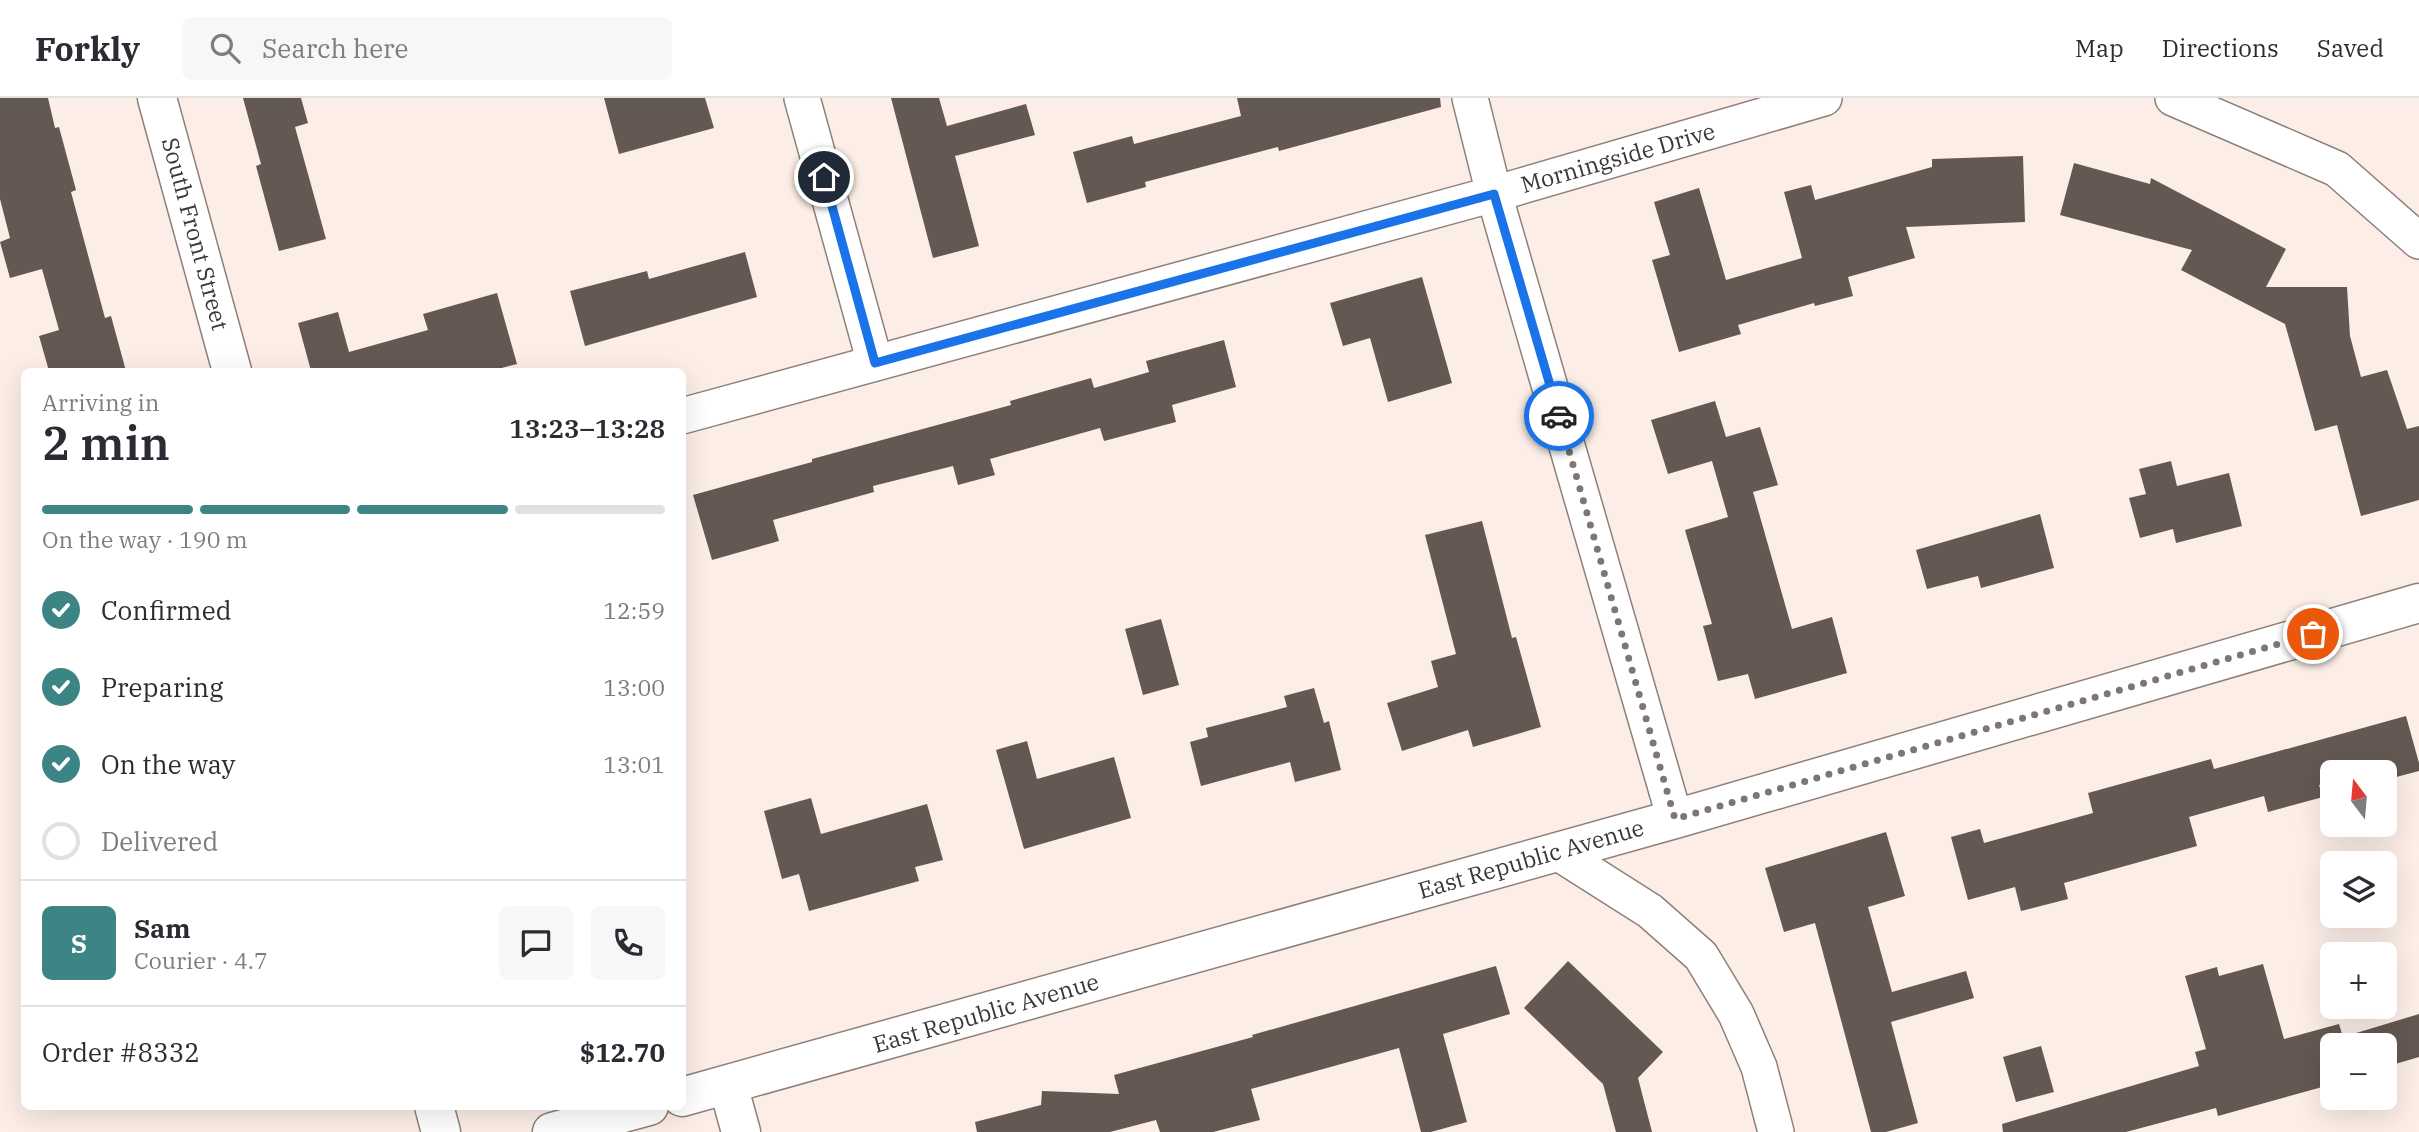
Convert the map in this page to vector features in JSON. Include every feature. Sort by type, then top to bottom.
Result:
[{"type":"street","name":"South Front Street","points":[[157,98],[231,368]]},
{"type":"street","points":[[802,98],[875,363]]},
{"type":"street","points":[[1470,98],[1494,194],[1675,819]]},
{"type":"street","name":"Morningside Drive","points":[[686,415],[1494,194],[1824,98]]},
{"type":"street","points":[[2174,98],[2337,169],[2412,229]]},
{"type":"street","name":"East Republic Avenue","points":[[686,1096],[1675,819],[2419,603]]},
{"type":"street","points":[[1557,852],[1650,911],[1701,956],[1736,1014],[1759,1067],[1776,1132]]},
{"type":"street","points":[[728,1085],[741,1132]]},
{"type":"street","points":[[435,1110],[441,1132]]},
{"type":"street","points":[[552,1132],[634,1110]]},
{"type":"building","points":[[0,98],[48,98],[76,190],[71,192],[105,318],[111,316],[125,368],[48,368],[39,336],[59,330],[42,269],[10,278],[0,242],[10,238],[0,199]]},
{"type":"building","points":[[243,98],[301,98],[308,123],[295,127],[326,239],[279,251],[256,166],[261,164]]},
{"type":"building","points":[[604,98],[705,98],[714,128],[619,154]]},
{"type":"building","points":[[891,98],[939,98],[947,126],[1026,104],[1035,135],[955,156],[979,246],[933,258]]},
{"type":"building","points":[[1237,98],[1440,98],[1441,107],[1279,151],[1278,147],[1145,182],[1146,187],[1087,203],[1073,152],[1132,136],[1134,144],[1241,116]]},
{"type":"building","points":[[2023,156],[2025,222],[1906,227],[1915,258],[1848,277],[1853,296],[1815,306],[1814,303],[1738,325],[1741,334],[1679,352],[1652,260],[1670,255],[1654,202],[1699,188],[1726,280],[1802,258],[1784,192],[1811,185],[1815,200],[1932,167],[1932,159]]},
{"type":"building","points":[[2074,163],[2150,184],[2151,178],[2286,249],[2266,287],[2347,287],[2350,336],[2361,377],[2387,370],[2407,429],[2419,426],[2419,500],[2361,516],[2337,425],[2315,431],[2285,324],[2181,270],[2192,250],[2060,215]]},
{"type":"building","points":[[745,252],[757,297],[585,346],[570,291],[647,271],[649,279]]},
{"type":"building","points":[[1422,277],[1452,383],[1388,402],[1370,338],[1343,346],[1330,303]]},
{"type":"building","points":[[497,293],[517,364],[502,368],[310,368],[298,323],[338,312],[349,352],[428,330],[423,314]]},
{"type":"building","points":[[1224,340],[1236,387],[1172,405],[1176,422],[1104,441],[1100,428],[990,459],[995,475],[958,485],[953,466],[873,486],[874,492],[773,520],[779,541],[712,560],[693,495],[812,462],[812,459],[1011,405],[1010,401],[1091,378],[1094,388],[1149,372],[1146,361]]},
{"type":"building","points":[[1715,401],[1726,437],[1760,427],[1778,485],[1753,492],[1792,629],[1832,617],[1847,673],[1755,699],[1748,674],[1718,681],[1703,626],[1712,624],[1685,530],[1728,517],[1712,461],[1668,474],[1651,420]]},
{"type":"building","points":[[2171,461],[2177,486],[2229,473],[2242,526],[2176,543],[2173,529],[2140,538],[2129,498],[2146,494],[2139,469]]},
{"type":"building","points":[[2040,514],[2054,568],[1981,588],[1978,576],[1927,589],[1916,550]]},
{"type":"building","points":[[1482,521],[1512,638],[1516,637],[1541,727],[1473,747],[1468,730],[1402,751],[1387,703],[1438,687],[1431,661],[1456,654],[1425,535]]},
{"type":"building","points":[[1161,619],[1179,685],[1143,695],[1125,629]]},
{"type":"building","points":[[1314,688],[1324,723],[1329,721],[1341,770],[1295,782],[1290,762],[1201,786],[1190,742],[1208,737],[1206,728],[1287,707],[1284,696]]},
{"type":"building","points":[[2406,716],[2419,763],[2419,771],[2398,777],[2398,760],[2320,760],[2320,798],[2268,812],[2264,796],[2189,817],[2197,846],[2064,883],[2068,899],[2021,911],[2015,887],[1968,900],[1951,837],[1980,829],[1984,843],[2093,813],[2088,793],[2211,759],[2214,769]]},
{"type":"building","points":[[1027,741],[1037,779],[1114,757],[1131,818],[1024,849],[996,750]]},
{"type":"building","points":[[811,798],[821,834],[927,804],[943,860],[915,867],[919,881],[809,911],[799,874],[782,879],[764,811]]},
{"type":"building","points":[[1886,832],[1905,896],[1868,907],[1892,992],[1966,971],[1974,998],[1891,1022],[1918,1123],[1886,1132],[1871,1132],[1815,923],[1784,932],[1765,868]]},
{"type":"building","points":[[1568,961],[1663,1052],[1638,1078],[1652,1132],[1616,1132],[1603,1084],[1524,1008]]},
{"type":"building","points":[[2263,964],[2284,1039],[2339,1024],[2342,1033],[2320,1033],[2320,1088],[2218,1116],[2216,1108],[2126,1132],[2003,1132],[2002,1124],[2199,1066],[2195,1052],[2206,1049],[2185,976],[2217,967],[2219,976]]},
{"type":"building","points":[[1496,966],[1510,1014],[1443,1034],[1467,1122],[1431,1132],[1421,1132],[1399,1048],[1251,1089],[1260,1120],[1213,1132],[1160,1132],[1156,1120],[1110,1132],[977,1132],[975,1122],[1041,1105],[1042,1091],[1119,1094],[1114,1075]]},
{"type":"building","points":[[2419,1014],[2419,1057],[2397,1063],[2397,1033],[2356,1033]]},
{"type":"building","points":[[2041,1046],[2054,1092],[2016,1102],[2003,1057]]},
{"type":"way so far","points":[[1559,416],[1675,819],[2313,634]]},
{"type":"route","points":[[824,177],[875,363],[1494,194],[1559,416]]}]
